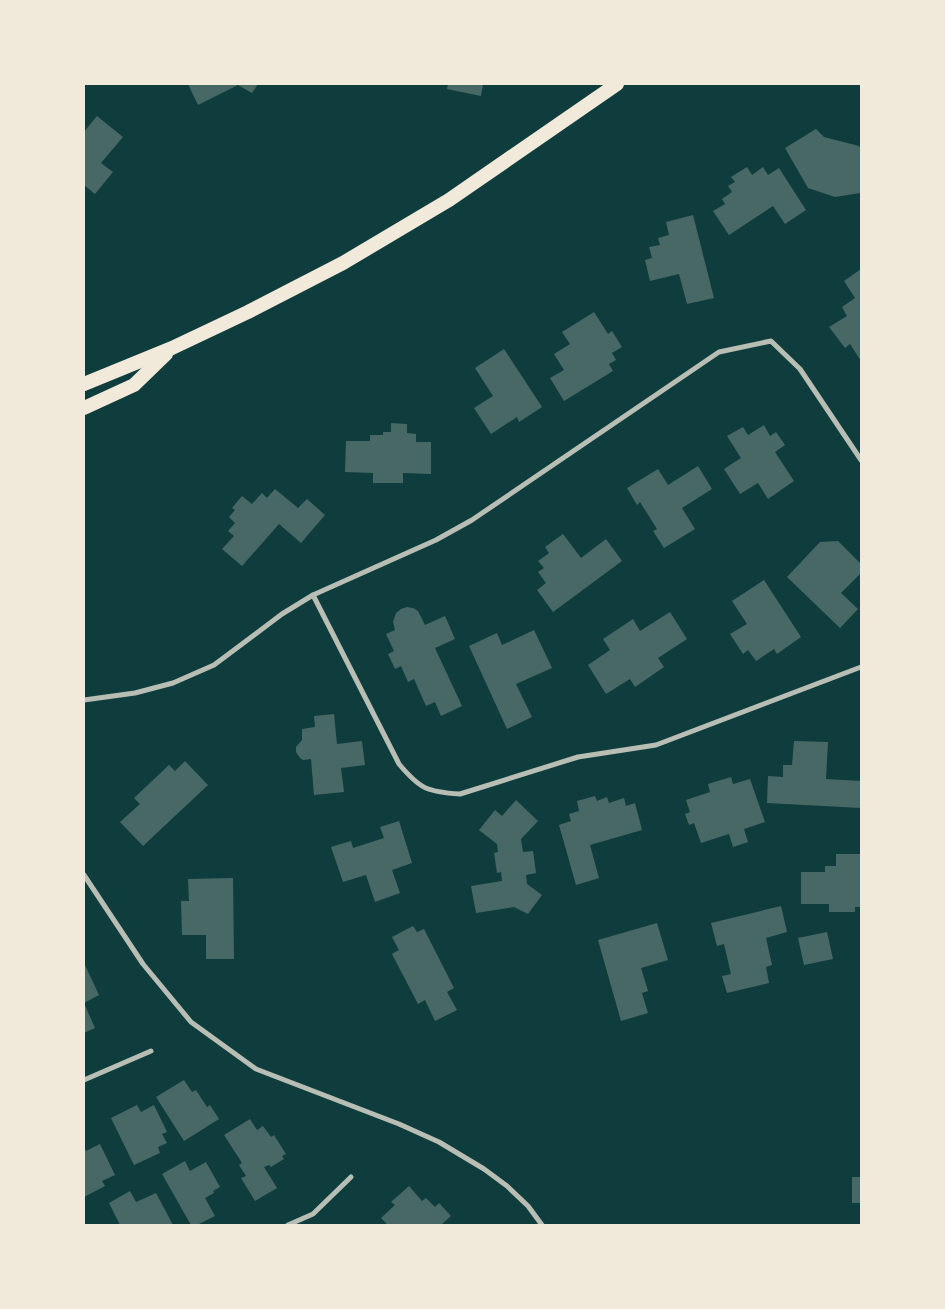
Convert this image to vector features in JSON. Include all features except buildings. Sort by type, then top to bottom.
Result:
[{"type":"highway","points":[[84,384],[172,348],[248,312],[351,258],[448,200],[617,84]]},
{"type":"highway","points":[[84,408],[134,385],[172,348]]},
{"type":"street","points":[[84,700],[136,693],[173,683],[214,665],[282,614],[313,595],[436,540],[472,520],[719,352],[771,341],[800,369],[861,460]]},
{"type":"street","points":[[313,595],[399,764],[414,782],[429,790],[445,793],[460,794],[578,757],[656,745],[861,667]]},
{"type":"street","points":[[84,875],[143,964],[191,1022],[256,1068],[399,1124],[439,1142],[507,1186],[528,1206],[542,1225]]},
{"type":"street","points":[[84,1080],[150,1051]]},
{"type":"street","points":[[288,1225],[313,1214],[351,1177]]}]
